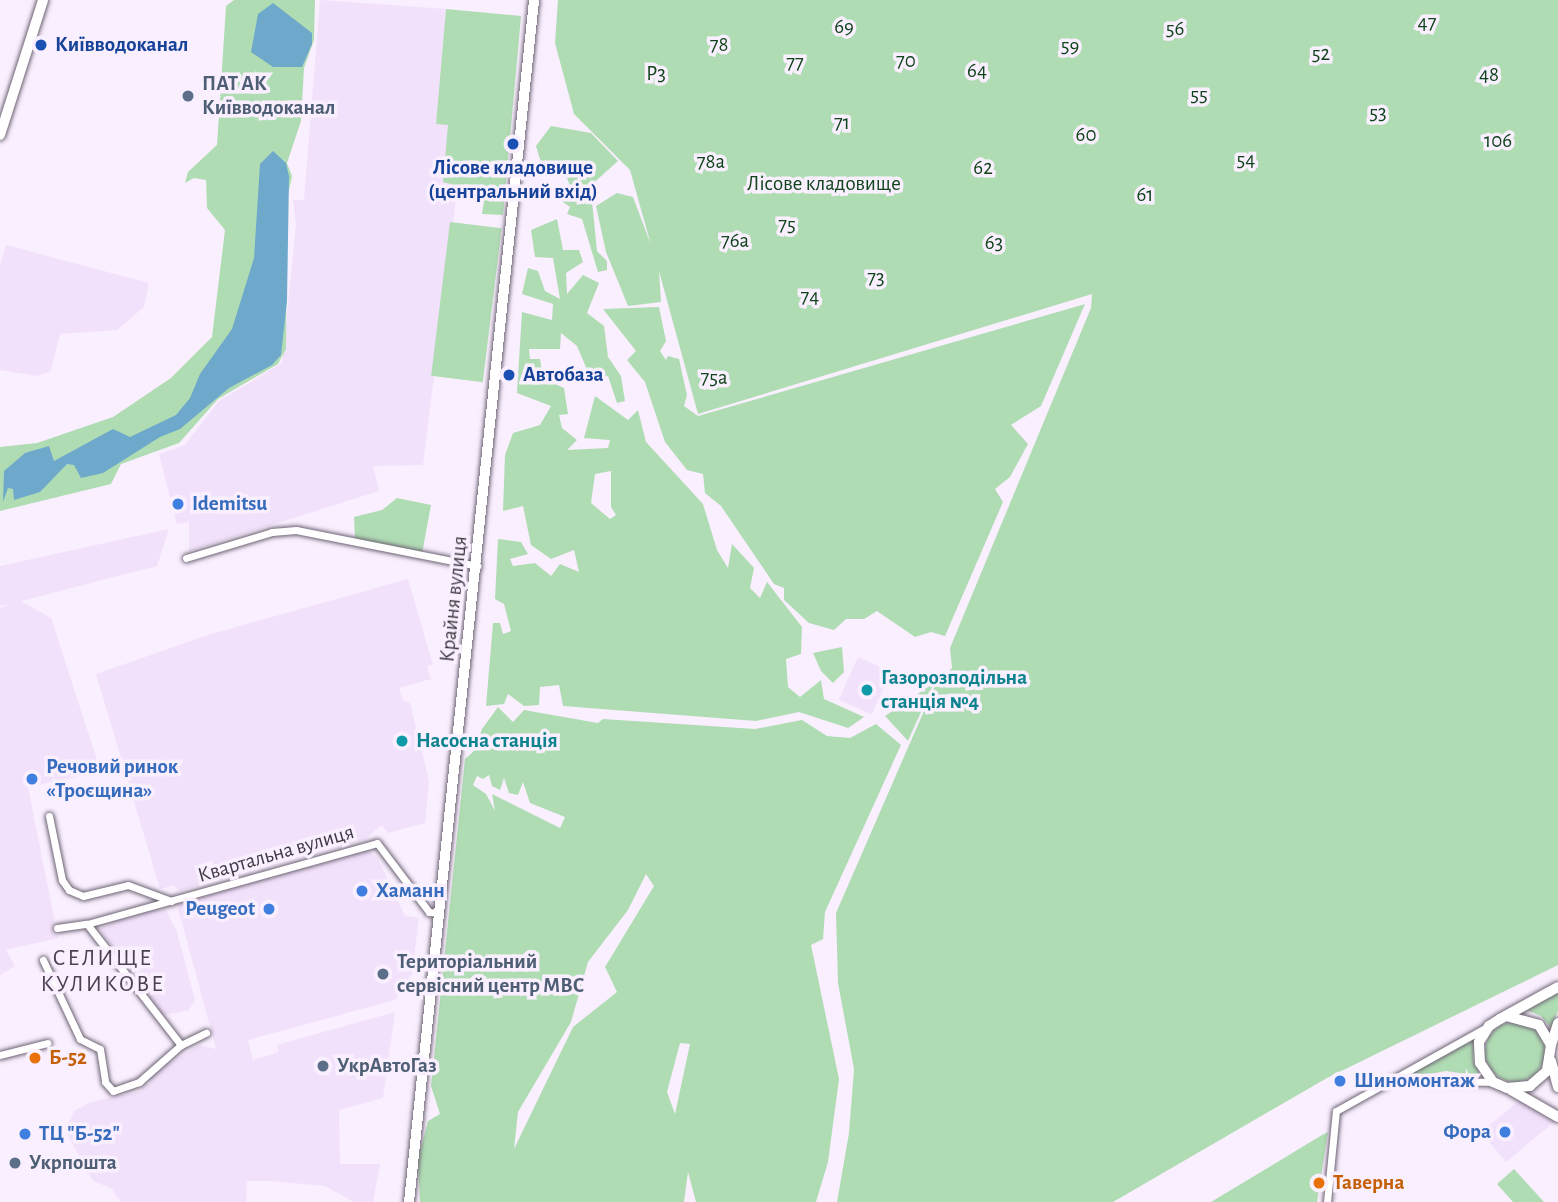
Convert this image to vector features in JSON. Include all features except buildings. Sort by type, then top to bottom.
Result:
[{"type":"street","points":[[0,135],[43,0]]},
{"type":"street","name":"Крайня вулиця","points":[[409,1202],[534,0]]},
{"type":"street","points":[[186,558],[272,532],[296,530],[477,566]]},
{"type":"street","points":[[48,816],[62,880],[69,890],[83,896],[128,885],[172,901]]},
{"type":"street","name":"Квартальна вулиця","points":[[172,901],[377,844],[429,912],[439,913]]},
{"type":"street","points":[[57,928],[87,924],[141,905],[172,901]]},
{"type":"street","points":[[87,924],[181,1045]]},
{"type":"street","points":[[43,960],[80,1039],[100,1049],[104,1082],[113,1091],[139,1082],[181,1045],[206,1033]]},
{"type":"street","points":[[1327,1202],[1336,1111],[1558,987]]},
{"type":"street","points":[[1506,1016],[1539,1025],[1551,1045]]},
{"type":"street","points":[[1558,1023],[1551,1045],[1551,1060],[1558,1087]]},
{"type":"street","points":[[1489,1026],[1478,1052],[1480,1063],[1493,1082]]},
{"type":"street","points":[[0,1055],[47,1043]]},
{"type":"street","points":[[1507,1088],[1530,1086],[1547,1071],[1551,1060]]},
{"type":"street","points":[[1394,1081],[1493,1082],[1558,1117]]},
{"type":"shaded area","points":[[320,0],[446,9],[436,124],[449,125],[443,181],[458,183],[423,465],[373,466],[379,491],[189,551],[189,522],[177,524],[159,454],[185,445],[219,401],[282,363],[296,225],[293,200],[304,200]]},
{"type":"shaded area","points":[[6,245],[149,283],[144,307],[117,330],[60,334],[51,371],[38,376],[0,370],[0,265]]},
{"type":"shaded area","name":"Речовий ринок «Троєщина»","points":[[169,529],[157,566],[21,601],[51,618],[101,772],[28,787],[58,938],[6,950],[15,966],[0,975],[0,608],[11,604],[0,606],[0,566]]},
{"type":"shaded area","points":[[408,579],[433,665],[427,666],[431,679],[399,688],[403,701],[410,703],[429,781],[425,823],[388,833],[382,825],[365,839],[180,891],[173,885],[160,889],[96,674],[208,635]]},
{"type":"shaded area","name":"Газорозподільна станція №4","points":[[858,657],[891,672],[872,715],[839,700]]},
{"type":"shaded area","points":[[368,850],[378,859],[405,916],[419,918],[412,974],[395,1000],[248,1040],[253,1060],[279,1052],[277,1045],[395,1012],[383,1098],[339,1110],[340,1164],[380,1164],[373,1202],[354,1202],[325,1186],[247,1181],[246,1202],[121,1202],[111,1188],[93,1181],[65,1130],[74,1111],[91,1102],[142,1091],[141,1086],[151,1084],[149,1076],[199,1045],[216,1049],[177,904]]},
{"type":"shaded area","points":[[166,910],[177,932],[195,1000],[189,1010],[159,1016],[99,928],[139,912]]},
{"type":"shaded area","points":[[1519,1101],[1554,1122],[1506,1162],[1481,1132]]},
{"type":"green space","points":[[234,0],[315,0],[314,40],[304,68],[301,121],[287,163],[292,176],[287,199],[286,349],[278,364],[218,399],[179,443],[121,464],[111,484],[0,511],[0,447],[37,443],[113,417],[171,378],[212,337],[225,230],[207,208],[206,180],[194,178],[185,183],[188,172],[217,145],[226,6]]},
{"type":"green space","points":[[558,0],[1558,0],[1558,965],[1327,1078],[1113,1202],[837,1202],[849,1133],[854,1069],[838,983],[836,913],[937,681],[952,668],[950,648],[1091,308],[1092,294],[698,414],[659,271],[661,302],[628,306],[606,252],[596,206],[617,193],[633,197],[651,245],[630,170],[574,114],[555,43]]},
{"type":"green space","points":[[446,9],[521,16],[503,215],[482,214],[484,200],[478,191],[443,182],[448,125],[436,124]]},
{"type":"green space","points":[[551,126],[591,133],[618,161],[589,187],[571,188],[567,178],[543,169],[536,146]]},
{"type":"green space","points":[[572,191],[579,203],[592,201],[597,251],[607,261],[607,270],[598,272],[582,219],[567,214],[570,207],[560,200],[558,193]]},
{"type":"green space","points":[[557,219],[563,250],[579,250],[583,262],[566,273],[567,294],[583,275],[599,283],[587,313],[604,326],[608,357],[621,376],[625,401],[617,403],[608,376],[591,379],[577,346],[561,333],[560,349],[529,349],[530,359],[540,359],[543,379],[564,388],[568,414],[559,415],[562,428],[577,440],[567,450],[608,448],[610,440],[584,438],[595,396],[628,420],[638,410],[646,442],[703,504],[717,550],[728,568],[732,544],[754,568],[750,588],[760,598],[767,582],[802,627],[801,654],[786,659],[788,687],[800,697],[821,680],[824,699],[864,717],[848,728],[799,712],[756,721],[563,706],[559,685],[540,687],[539,705],[524,706],[508,694],[504,704],[486,706],[493,623],[500,623],[503,634],[511,631],[504,604],[495,599],[498,539],[521,542],[528,554],[510,559],[513,566],[535,563],[551,576],[560,564],[579,572],[574,550],[551,559],[531,545],[523,506],[503,511],[505,455],[513,433],[540,425],[551,406],[517,393],[522,312],[552,320],[553,304],[522,294],[528,268],[538,271],[545,291],[560,299],[553,258],[535,257],[531,230]],"holes":[[[611,471],[611,507],[616,515],[610,519],[591,503],[595,474]]]},
{"type":"green space","points":[[450,222],[502,228],[483,382],[431,376]]},
{"type":"green space","points":[[1085,304],[1041,406],[1011,425],[1028,444],[1010,477],[995,489],[1003,502],[945,636],[931,632],[915,637],[877,611],[864,619],[846,619],[834,630],[809,623],[784,600],[784,588],[774,584],[721,506],[705,493],[703,474],[687,470],[665,442],[645,382],[627,360],[636,351],[603,309],[659,307],[666,341],[660,351],[666,360],[668,356],[679,359],[687,395],[684,406],[698,416]]},
{"type":"green space","points":[[397,498],[431,505],[422,554],[355,539],[354,517],[382,510]]},
{"type":"green space","points":[[842,647],[844,672],[833,683],[821,671],[813,653]]},
{"type":"green space","points":[[934,683],[908,741],[885,716]]},
{"type":"green space","points":[[498,707],[513,722],[524,710],[598,723],[603,719],[755,729],[802,720],[827,736],[850,738],[876,724],[901,745],[825,912],[823,939],[811,945],[839,1079],[828,1162],[816,1202],[696,1202],[688,1172],[684,1202],[420,1202],[418,1159],[428,1121],[440,1114],[431,1086],[465,759],[474,751],[482,729]],"holes":[[[489,775],[492,786],[500,790],[504,778],[509,793],[518,795],[523,782],[530,803],[565,817],[560,828],[492,794],[495,811],[486,794],[473,785],[477,776],[483,779]],[[646,874],[654,886],[605,967],[617,992],[573,1027],[514,1149],[518,1112],[571,1022],[588,962],[628,910]],[[680,1043],[690,1044],[675,1114],[667,1092]]]},
{"type":"green space","points":[[1558,992],[1558,1011],[1551,1028],[1541,1016],[1526,1010]]},
{"type":"green space","points":[[1509,1022],[1521,1022],[1540,1035],[1545,1052],[1543,1064],[1532,1077],[1521,1082],[1509,1082],[1490,1069],[1485,1058],[1485,1046],[1498,1027]]},
{"type":"green space","points":[[1474,1038],[1473,1060],[1481,1076],[1446,1071],[1403,1078]]},
{"type":"green space","points":[[1328,1132],[1317,1202],[1211,1202],[1322,1135]]},
{"type":"green space","points":[[1514,1169],[1544,1202],[1513,1202],[1497,1184]]},
{"type":"water","points":[[273,3],[312,33],[312,44],[302,67],[273,67],[251,52],[258,14]]},
{"type":"water","points":[[273,151],[286,163],[289,176],[287,301],[281,355],[272,365],[229,388],[180,429],[160,437],[103,473],[81,478],[74,465],[67,464],[40,492],[14,500],[13,489],[8,488],[3,502],[4,471],[25,453],[49,446],[54,461],[113,429],[130,437],[176,415],[190,398],[200,374],[232,329],[254,258],[260,164]]},
{"type":"place","name":"Київводоканал","points":[[41,45]]},
{"type":"place","name":"ПАТ АК Київводоканал","points":[[188,96]]},
{"type":"place","name":"Лісове кладовище (центральний вхід)","points":[[513,144]]},
{"type":"place","name":"Автобаза","points":[[509,375]]},
{"type":"place","name":"Idemitsu","points":[[178,504]]},
{"type":"place","name":"Газорозподільна станція №4","points":[[867,690]]},
{"type":"place","name":"Насосна станція","points":[[402,741]]},
{"type":"place","name":"Речовий ринок «Троєщина»","points":[[32,779]]},
{"type":"place","name":"Хаманн","points":[[362,891]]},
{"type":"place","name":"Peugeot","points":[[269,909]]},
{"type":"place","name":"Територіальний сервісний центр МВС","points":[[383,974]]},
{"type":"place","name":"Б-52","points":[[35,1058]]},
{"type":"place","name":"УкрАвтоГаз","points":[[323,1066]]},
{"type":"place","name":"Шиномонтаж","points":[[1340,1081]]},
{"type":"place","name":"Фора","points":[[1505,1132]]},
{"type":"place","name":"ТЦ \"Б-52\"","points":[[25,1134]]},
{"type":"place","name":"Укрпошта","points":[[15,1163]]},
{"type":"place","name":"Таверна","points":[[1319,1183]]},
{"type":"district","name":"СЕЛИЩЕ КУЛИКОВЕ","points":[[103,972]]},
{"type":"park label","name":"47","points":[[1427,23]]},
{"type":"park label","name":"69","points":[[844,27]]},
{"type":"park label","name":"56","points":[[1175,29]]},
{"type":"park label","name":"78","points":[[719,45]]},
{"type":"park label","name":"59","points":[[1070,46]]},
{"type":"park label","name":"52","points":[[1321,54]]},
{"type":"park label","name":"70","points":[[906,61]]},
{"type":"park label","name":"77","points":[[795,63]]},
{"type":"park label","name":"64","points":[[977,71]]},
{"type":"park label","name":"Р3","points":[[656,74]]},
{"type":"park label","name":"48","points":[[1489,75]]},
{"type":"park label","name":"55","points":[[1199,95]]},
{"type":"park label","name":"53","points":[[1378,113]]},
{"type":"park label","name":"71","points":[[842,123]]},
{"type":"park label","name":"60","points":[[1086,135]]},
{"type":"park label","name":"106","points":[[1498,141]]},
{"type":"park label","name":"54","points":[[1246,160]]},
{"type":"park label","name":"78а","points":[[711,162]]},
{"type":"park label","name":"62","points":[[983,168]]},
{"type":"park label","name":"Лісове кладовище","points":[[824,184]]},
{"type":"park label","name":"61","points":[[1145,195]]},
{"type":"park label","name":"75","points":[[787,225]]},
{"type":"park label","name":"76а","points":[[735,241]]},
{"type":"park label","name":"63","points":[[994,243]]},
{"type":"park label","name":"73","points":[[876,278]]},
{"type":"park label","name":"74","points":[[810,297]]},
{"type":"park label","name":"75а","points":[[714,378]]}]
